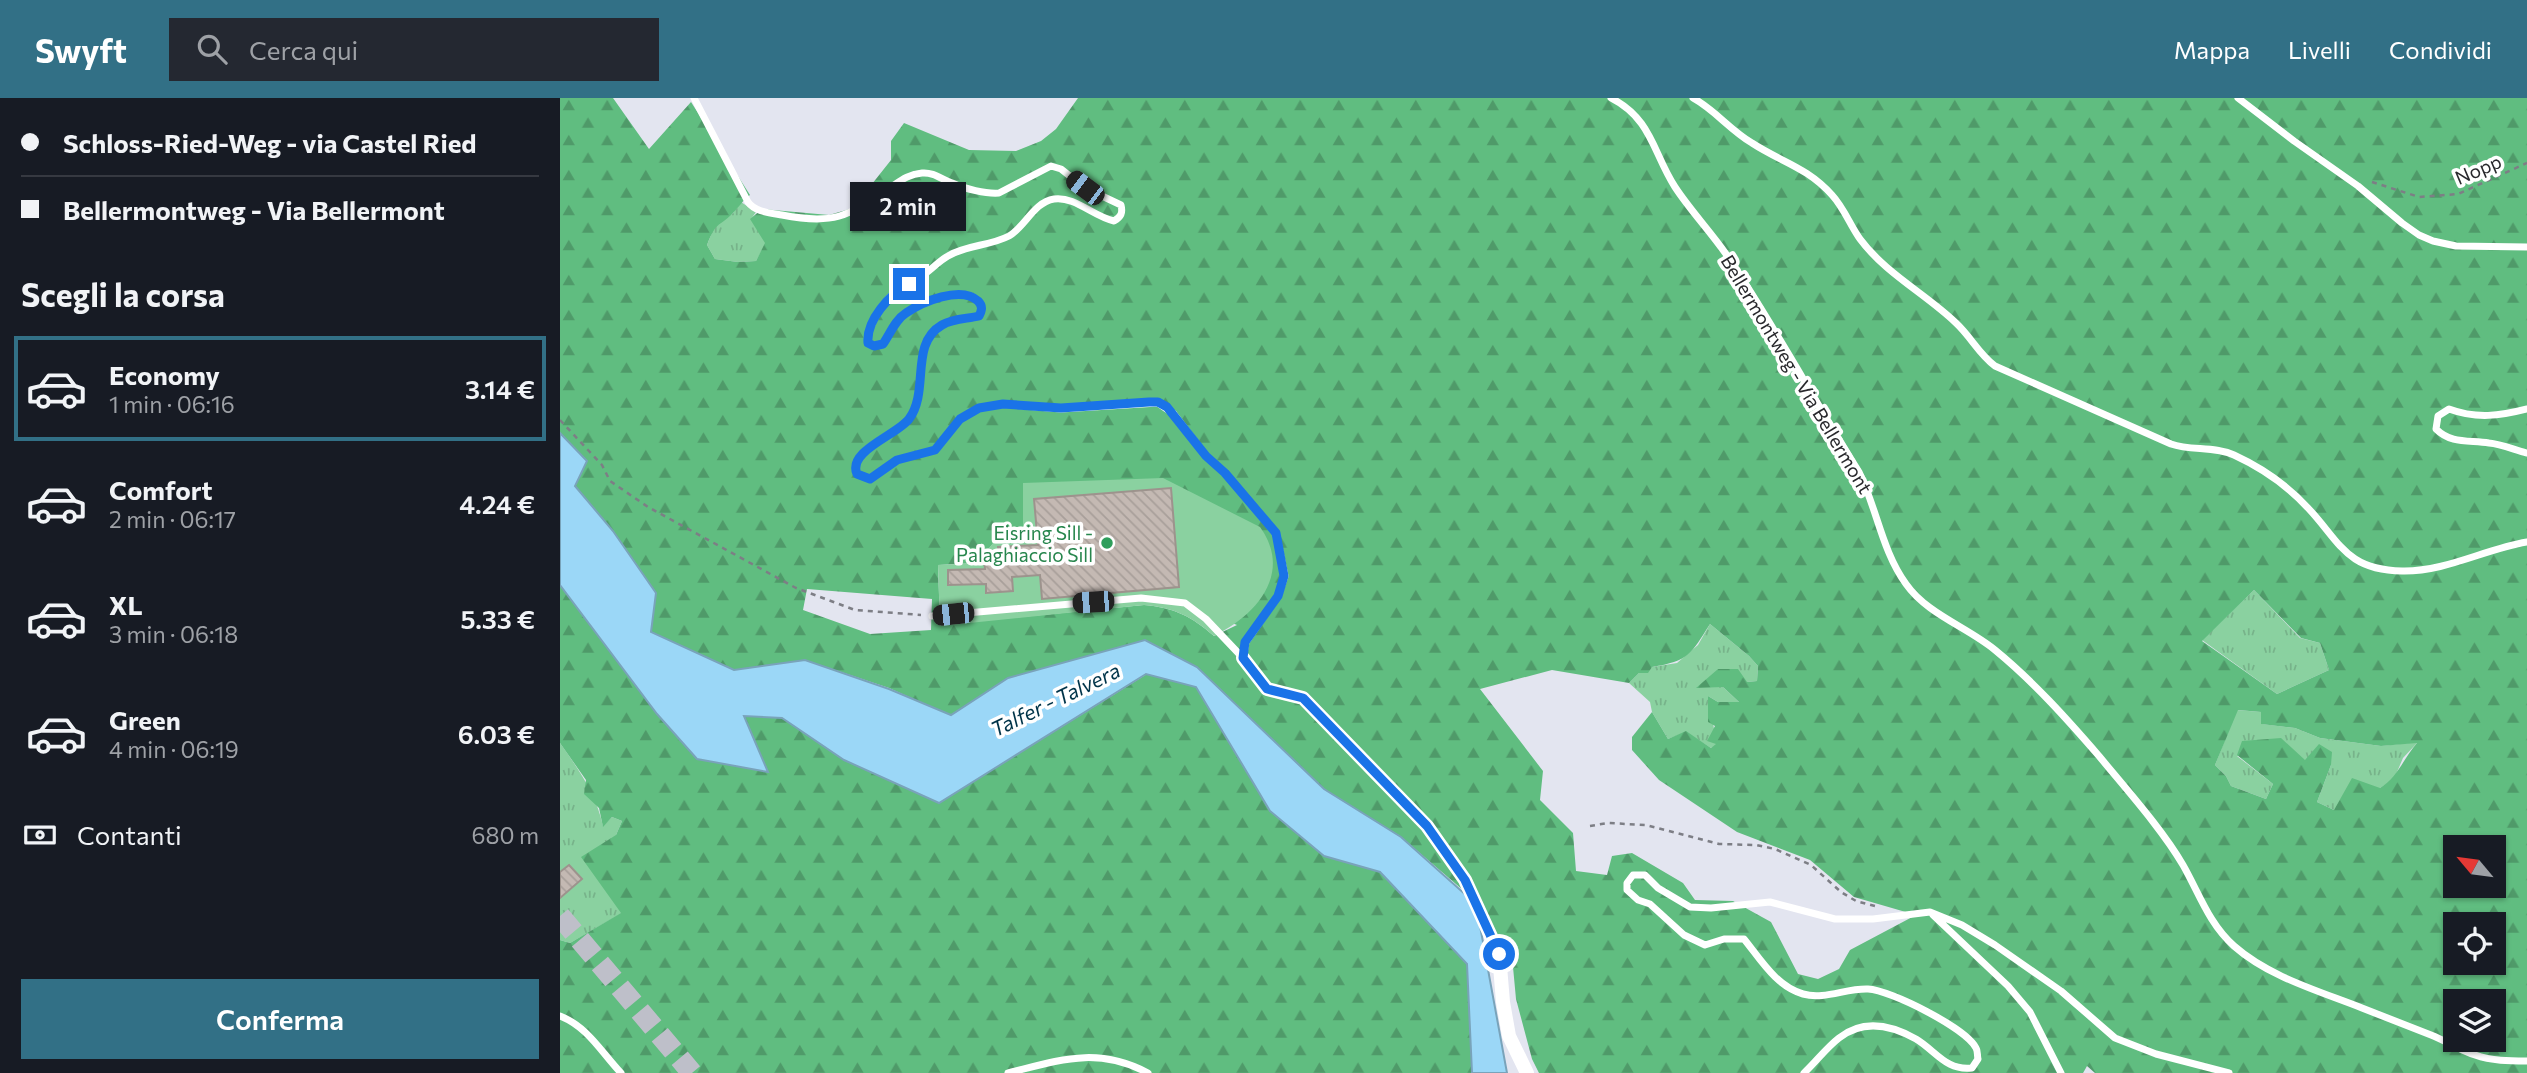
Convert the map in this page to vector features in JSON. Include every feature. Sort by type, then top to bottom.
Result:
[{"type":"street","points":[[1243,658],[1267,689],[1303,698],[1427,826],[1465,880],[1499,954],[1509,1036],[1527,1073]]},
{"type":"lane","points":[[694,98],[748,202],[763,212],[810,219],[843,216],[854,212],[906,177],[919,173],[928,173],[952,184],[999,193],[1051,166],[1061,169],[1085,188],[1121,205],[1120,217],[1114,221],[1105,219],[1075,202],[1054,199],[1036,210],[1009,236],[948,256],[921,277],[897,290],[872,321],[867,335],[868,343],[874,346],[883,344],[898,320],[906,313],[950,294],[966,294],[976,299],[982,310],[979,316],[944,324],[932,332],[922,353],[920,386],[911,417],[862,454],[856,461],[855,468],[857,474],[870,479],[897,460],[935,450],[968,412],[990,405],[1061,408],[1158,402],[1174,414],[1206,456],[1225,473],[1276,533],[1284,576],[1278,596],[1245,642],[1243,658]]},
{"type":"lane","name":"Bellermontweg - Via Bellermont","points":[[1611,98],[1622,103],[1651,135],[1675,187],[1725,253],[1761,310],[1859,472],[1895,568],[1908,587],[1923,602],[2001,655],[2018,670],[2098,755],[2183,864],[2202,904],[2219,930],[2235,947],[2268,969],[2432,1035],[2473,1055],[2496,1060],[2527,1061]]},
{"type":"lane","points":[[1693,98],[1712,110],[1752,144],[1804,169],[1831,194],[1847,214],[1860,239],[1902,280],[1959,325],[1975,348],[1995,366],[2171,444],[2182,448],[2218,450],[2232,454],[2286,487],[2309,508],[2334,542],[2360,561],[2377,568],[2400,571],[2428,569],[2527,542]]},
{"type":"lane","points":[[2238,98],[2358,186],[2402,223],[2432,241],[2456,246],[2527,247]]},
{"type":"lane","points":[[2527,410],[2497,416],[2465,415],[2449,410],[2438,416],[2435,429],[2444,437],[2459,441],[2490,443],[2527,453]]},
{"type":"lane","points":[[932,616],[1141,598],[1185,603],[1206,619],[1243,658]]},
{"type":"lane","points":[[1804,1073],[1839,1038],[1861,1025],[1885,1026],[1917,1040],[1940,1059],[1959,1069],[1972,1068],[1978,1059],[1976,1048],[1962,1034],[1931,1014],[1888,993],[1867,989],[1830,995],[1803,994],[1780,982],[1744,939],[1724,939],[1705,945],[1685,935],[1650,904],[1638,900],[1627,890],[1633,875],[1645,875],[1658,888],[1690,907],[1711,908],[1770,902],[1835,919],[1930,912],[1962,925],[1995,945],[2061,990],[2115,1038],[2157,1054],[2229,1073]]},
{"type":"lane","points":[[1930,912],[1952,936],[2008,986],[2030,1012],[2061,1073]]},
{"type":"lane","points":[[560,1016],[586,1032],[621,1073]]},
{"type":"lane","points":[[1008,1073],[1081,1056],[1123,1061],[1148,1073]]},
{"type":"path","name":"Nopp","points":[[2358,186],[2370,181],[2418,197],[2458,194],[2527,163]]},
{"type":"path","points":[[560,420],[602,465],[610,481],[648,507],[796,588],[855,610],[932,616]]},
{"type":"path","points":[[1590,827],[1608,823],[1646,825],[1719,844],[1756,845],[1775,849],[1811,865],[1841,892],[1856,901],[1881,908]]},
{"type":"green space","points":[[560,98],[613,98],[649,149],[691,102],[750,195],[715,228],[707,245],[715,259],[738,262],[756,261],[765,243],[750,219],[762,209],[829,215],[853,208],[891,160],[891,141],[904,123],[969,150],[1016,151],[1041,141],[1056,129],[1078,98],[2527,98],[2527,1073],[2095,1073],[2087,1066],[2083,1073],[1539,1073],[1532,1059],[1516,999],[1513,967],[1478,903],[1400,836],[1325,790],[1145,640],[951,716],[889,688],[805,660],[734,670],[651,632],[613,531],[574,486],[587,461],[560,433]],"holes":[[[1024,536],[1237,625],[1214,636],[1182,614],[1144,605],[940,625],[938,565],[977,563],[995,541]],[[807,589],[932,599],[931,630],[870,634],[803,610]],[[2254,590],[2301,638],[2320,643],[2329,670],[2277,694],[2202,641]],[[1710,624],[1758,666],[1757,681],[1747,682],[1738,669],[1718,669],[1696,688],[1723,687],[1739,702],[1718,702],[1708,696],[1708,722],[1715,726],[1707,741],[1716,744],[1711,748],[1686,731],[1668,739],[1652,712],[1632,737],[1632,750],[1659,780],[1737,832],[1810,860],[1854,897],[1916,915],[1850,950],[1839,969],[1818,979],[1798,974],[1771,922],[1733,901],[1695,900],[1683,883],[1632,853],[1612,856],[1607,875],[1576,871],[1573,833],[1540,800],[1543,771],[1480,689],[1552,670],[1629,683],[1639,673],[1648,673],[1652,667],[1682,659],[1693,649]],[[2238,710],[2261,712],[2261,724],[2295,728],[2320,738],[2381,746],[2417,743],[2396,773],[2380,788],[2352,778],[2334,810],[2317,802],[2331,765],[2332,752],[2319,744],[2305,760],[2281,738],[2242,741],[2237,755],[2273,784],[2266,799],[2231,786],[2215,765]]]},
{"type":"green space","points":[[741,202],[756,212],[751,219],[766,243],[756,261],[715,259],[707,245],[715,225],[733,213]]},
{"type":"green space","points":[[1163,478],[1260,527],[1269,544],[1273,560],[1266,591],[1244,617],[1230,627],[1214,636],[1182,614],[1144,605],[940,626],[938,565],[976,563],[995,541],[1023,536],[1023,483]]},
{"type":"green space","points":[[560,585],[657,714],[767,771],[743,716],[783,718],[844,760],[939,803],[1147,674],[1196,687],[1270,811],[1324,856],[1380,872],[1467,964],[1472,1073],[560,1073],[560,940],[570,943],[621,913],[581,857],[616,835],[622,821],[612,817],[603,827],[599,808],[584,794],[586,780],[560,743]]},
{"type":"green space","points":[[2254,590],[2300,638],[2320,643],[2329,670],[2277,694],[2202,640]]},
{"type":"green space","points":[[1710,624],[1758,666],[1757,681],[1697,687],[1723,687],[1740,703],[1718,702],[1708,696],[1717,745],[1711,748],[1686,732],[1668,739],[1652,712],[1650,702],[1629,683],[1639,673],[1652,667],[1677,663],[1698,645]]},
{"type":"green space","points":[[2237,710],[2261,712],[2262,724],[2295,728],[2320,738],[2381,746],[2418,742],[2403,758],[2394,779],[2334,810],[2317,802],[2331,765],[2305,760],[2237,756],[2273,784],[2266,799],[2231,786],[2215,765]]},
{"type":"green space","points":[[560,743],[591,793],[603,826],[612,817],[622,821],[616,835],[622,913],[570,943],[560,940]]},
{"type":"water","name":"Talfer - Talvera","points":[[560,433],[587,461],[575,486],[613,531],[656,593],[651,632],[734,670],[805,660],[889,689],[951,715],[1008,678],[1145,640],[1197,667],[1324,789],[1401,837],[1476,904],[1507,1073],[1472,1073],[1467,964],[1380,872],[1324,856],[1270,811],[1196,687],[1146,674],[939,803],[844,760],[782,718],[744,716],[768,772],[697,759],[657,714],[560,585]]},
{"type":"building","name":"Eisring Sill - Palaghiaccio Sill","points":[[1171,488],[1179,587],[1042,599],[1040,575],[1012,577],[1013,591],[986,593],[986,584],[948,585],[948,570],[985,569],[984,560],[999,559],[998,547],[1038,545],[1034,499]]},
{"type":"building","points":[[569,865],[582,879],[560,898],[560,872]]},
{"type":"tunnel","points":[[560,916],[692,1073]]},
{"type":"place","name":"Eisring Sill - Palaghiaccio Sill","points":[[1107,543]]},
{"type":"route","points":[[909,284],[897,290],[872,321],[867,335],[868,343],[874,346],[883,344],[898,320],[906,313],[950,294],[966,294],[976,299],[982,310],[979,316],[958,319],[932,332],[922,353],[920,386],[911,417],[862,454],[856,461],[857,474],[870,479],[878,476],[897,460],[935,450],[968,412],[990,405],[1061,408],[1158,402],[1167,407],[1206,456],[1225,473],[1276,533],[1284,576],[1278,596],[1245,642],[1243,658],[1267,689],[1303,698],[1427,826],[1465,880],[1499,954]]}]
